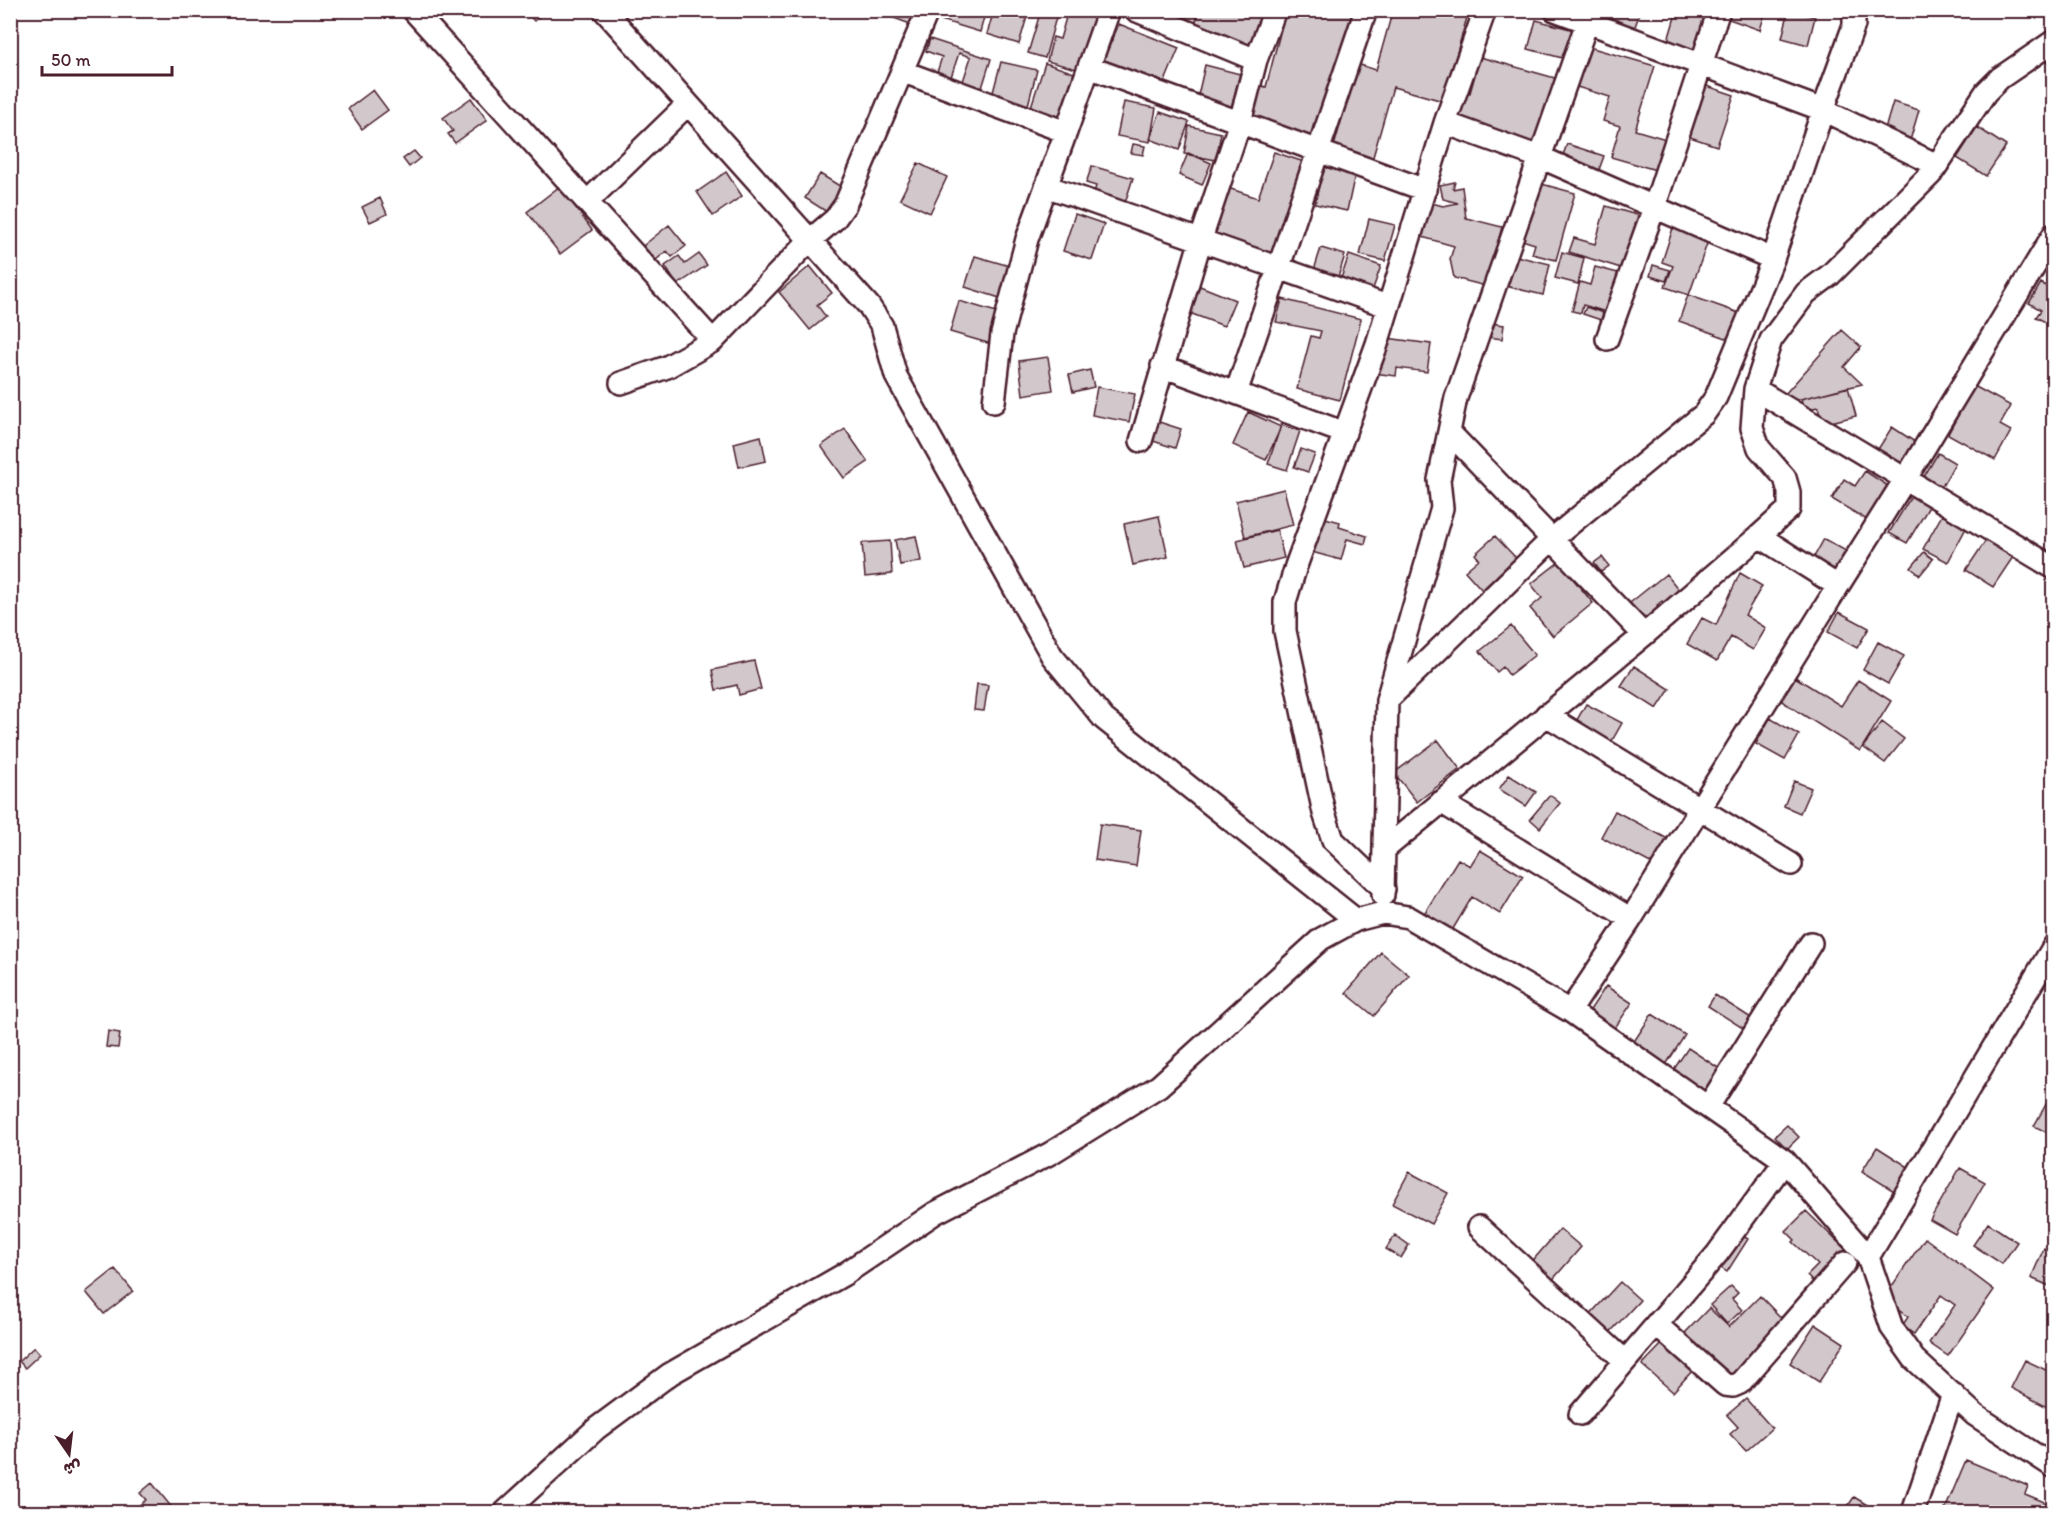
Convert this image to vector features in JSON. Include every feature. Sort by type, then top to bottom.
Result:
[{"type":"street","points":[[413,10],[714,341]]},
{"type":"street","points":[[604,10],[808,241],[869,306],[882,326],[896,376],[1052,656],[1104,719],[1356,920]]},
{"type":"street","points":[[621,382],[667,367],[714,341],[808,241],[835,219],[845,205],[904,72],[928,10]]},
{"type":"street","points":[[994,402],[1002,334],[1027,238],[1091,68],[1109,10]]},
{"type":"street","points":[[1135,10],[1256,60]]},
{"type":"street","points":[[1141,441],[1201,239],[1240,122],[1256,60],[1275,10]]},
{"type":"street","points":[[1236,393],[1320,152],[1366,10]]},
{"type":"street","points":[[1384,889],[1333,840],[1324,813],[1286,631],[1285,602],[1377,344],[1445,123],[1485,10]]},
{"type":"street","points":[[1555,10],[1589,16],[1701,65],[1823,110],[1937,165]]},
{"type":"street","points":[[1607,339],[1654,208],[1719,10]]},
{"type":"street","points":[[1387,700],[1551,540],[1704,414],[1716,397],[1773,260],[1854,25],[1854,10]]},
{"type":"street","points":[[1383,913],[1387,700],[1442,508],[1439,480],[1456,398],[1542,158],[1589,16]]},
{"type":"street","points":[[1386,848],[1644,635],[1789,509],[1789,492],[1785,478],[1759,448],[1752,428],[1755,389],[1771,340],[1806,293],[1830,275],[1871,236],[1937,165],[1986,92],[2000,78],[2054,41]]},
{"type":"street","points":[[1091,68],[1425,190]]},
{"type":"street","points":[[904,72],[1066,132]]},
{"type":"street","points":[[586,202],[688,104]]},
{"type":"street","points":[[1445,123],[1542,158],[1773,260]]},
{"type":"street","points":[[1046,186],[1387,306]]},
{"type":"street","points":[[1570,1011],[1631,919],[1906,478],[2054,234]]},
{"type":"street","points":[[1162,366],[1345,433]]},
{"type":"street","points":[[1755,389],[2054,568]]},
{"type":"street","points":[[1449,432],[1644,635]]},
{"type":"street","points":[[1759,536],[1838,586]]},
{"type":"street","points":[[1546,715],[1791,864]]},
{"type":"street","points":[[1441,802],[1631,919]]},
{"type":"street","points":[[505,1512],[597,1428],[670,1374],[843,1275],[935,1214],[1051,1153],[1159,1086],[1321,939],[1356,920],[1383,913],[1408,917],[1570,1011],[1785,1161],[1868,1257],[1892,1328],[1914,1359],[1975,1415],[2054,1467]]},
{"type":"street","points":[[1708,1107],[1811,943]]},
{"type":"street","points":[[1868,1257],[2054,946]]},
{"type":"street","points":[[1580,1414],[1717,1254],[1785,1161]]},
{"type":"street","points":[[1479,1227],[1625,1361]]},
{"type":"street","points":[[1656,1324],[1725,1385],[1733,1386],[1740,1383],[1845,1263]]},
{"type":"street","points":[[1913,1512],[1953,1394]]},
{"type":"building","points":[[530,10],[541,10],[543,13],[534,21],[527,13]]},
{"type":"building","points":[[884,10],[918,10],[913,25],[883,14]]},
{"type":"building","points":[[944,10],[986,10],[980,32],[941,20]]},
{"type":"building","points":[[994,10],[1029,10],[1019,44],[987,34]]},
{"type":"building","points":[[1041,10],[1058,10],[1045,58],[1028,53]]},
{"type":"building","points":[[1068,10],[1096,13],[1080,70],[1047,61],[1053,37],[1060,39]]},
{"type":"building","points":[[1199,10],[1267,10],[1256,50],[1193,32]]},
{"type":"building","points":[[1286,10],[1358,10],[1325,125],[1314,123],[1312,130],[1319,132],[1315,149],[1246,131],[1258,85],[1266,87]]},
{"type":"building","points":[[1384,10],[1455,10],[1468,14],[1443,101],[1393,87],[1369,171],[1330,161],[1357,64],[1376,70],[1392,13]]},
{"type":"building","points":[[1599,10],[1641,10],[1630,40],[1597,17]]},
{"type":"building","points":[[1677,10],[1703,10],[1713,13],[1697,64],[1664,54]]},
{"type":"building","points":[[1732,10],[1766,10],[1760,30],[1729,19]]},
{"type":"building","points":[[1789,10],[1815,17],[1808,45],[1782,38]]},
{"type":"building","points":[[1536,20],[1574,30],[1566,59],[1528,49]]},
{"type":"building","points":[[1119,24],[1179,48],[1163,86],[1103,61]]},
{"type":"building","points":[[930,39],[991,59],[981,91],[962,84],[971,57],[959,53],[949,83],[935,78],[942,57],[926,51]]},
{"type":"building","points":[[1589,47],[1655,66],[1635,130],[1666,139],[1656,170],[1611,157],[1620,126],[1603,121],[1610,97],[1577,87]]},
{"type":"building","points":[[1480,57],[1555,78],[1533,157],[1452,135],[1464,92],[1470,93]]},
{"type":"building","points":[[1001,62],[1037,70],[1028,105],[992,96]]},
{"type":"building","points":[[1045,63],[1074,73],[1056,125],[1028,116]]},
{"type":"building","points":[[1205,65],[1240,74],[1230,112],[1196,104]]},
{"type":"building","points":[[1704,85],[1734,95],[1717,146],[1687,136]]},
{"type":"building","points":[[373,90],[388,110],[362,129],[348,109]]},
{"type":"building","points":[[471,98],[487,120],[455,143],[448,134],[453,131],[443,118]]},
{"type":"building","points":[[1124,102],[1156,108],[1150,142],[1117,136]]},
{"type":"building","points":[[1893,102],[1919,110],[1909,144],[1883,136]]},
{"type":"building","points":[[1160,112],[1189,122],[1179,150],[1150,139]]},
{"type":"building","points":[[1189,126],[1221,133],[1216,160],[1184,154]]},
{"type":"building","points":[[1977,127],[2006,146],[1986,176],[1957,158]]},
{"type":"building","points":[[1133,144],[1145,146],[1143,155],[1131,153]]},
{"type":"building","points":[[1567,144],[1604,156],[1596,178],[1558,169]]},
{"type":"building","points":[[414,151],[420,158],[409,167],[403,159]]},
{"type":"building","points":[[1274,152],[1307,163],[1272,267],[1212,245],[1220,219],[1215,218],[1225,187],[1258,198]]},
{"type":"building","points":[[1188,153],[1211,163],[1202,185],[1179,175]]},
{"type":"building","points":[[918,163],[947,177],[930,213],[900,199]]},
{"type":"building","points":[[1092,166],[1133,178],[1122,212],[1091,203],[1096,186],[1086,183]]},
{"type":"building","points":[[1323,167],[1355,174],[1347,211],[1315,204]]},
{"type":"building","points":[[726,172],[742,196],[713,216],[697,192]]},
{"type":"building","points":[[820,174],[843,188],[827,212],[805,198]]},
{"type":"building","points":[[1455,182],[1453,189],[1462,187],[1466,218],[1502,227],[1486,286],[1454,278],[1450,259],[1454,246],[1422,237],[1428,202],[1443,206],[1458,203],[1443,199],[1440,185]]},
{"type":"building","points":[[1538,183],[1575,193],[1556,260],[1532,254],[1535,244],[1522,240]]},
{"type":"building","points":[[560,186],[592,230],[560,254],[527,212]]},
{"type":"building","points":[[380,198],[387,214],[370,222],[362,207]]},
{"type":"building","points":[[1606,206],[1640,216],[1624,269],[1569,252],[1574,238],[1595,244]]},
{"type":"building","points":[[1075,214],[1104,224],[1092,260],[1063,251]]},
{"type":"building","points":[[1369,219],[1395,225],[1385,261],[1360,255]]},
{"type":"building","points":[[669,225],[686,246],[672,257],[667,251],[651,264],[639,249]]},
{"type":"building","points":[[1673,228],[1708,241],[1689,295],[1665,287],[1673,266],[1662,262]]},
{"type":"building","points":[[1321,248],[1345,255],[1333,293],[1314,270]]},
{"type":"building","points":[[1562,252],[1584,258],[1578,284],[1555,278]]},
{"type":"building","points":[[699,254],[707,265],[677,285],[665,266],[679,256],[685,264]]},
{"type":"building","points":[[1349,255],[1381,266],[1367,306],[1335,296]]},
{"type":"building","points":[[1512,255],[1550,264],[1543,295],[1505,286]]},
{"type":"building","points":[[975,256],[1013,267],[1003,299],[965,287]]},
{"type":"building","points":[[1653,265],[1670,270],[1666,281],[1650,276]]},
{"type":"building","points":[[810,266],[832,293],[817,305],[826,317],[810,330],[779,292]]},
{"type":"building","points":[[1595,267],[1618,273],[1606,312],[1583,305],[1581,313],[1572,311],[1580,282],[1590,285]]},
{"type":"building","points":[[1190,282],[1235,300],[1224,326],[1179,309]]},
{"type":"building","points":[[2041,283],[2054,291],[2054,312],[2047,323],[2036,317],[2041,310],[2029,303]]},
{"type":"building","points":[[1688,295],[1739,313],[1729,339],[1679,321]]},
{"type":"building","points":[[1282,299],[1361,319],[1340,400],[1297,389],[1311,336],[1319,338],[1321,331],[1276,322]]},
{"type":"building","points":[[959,301],[1000,313],[991,344],[950,332]]},
{"type":"building","points":[[1586,307],[1603,313],[1601,320],[1583,314]]},
{"type":"building","points":[[1491,323],[1504,325],[1502,339],[1489,337]]},
{"type":"building","points":[[1842,330],[1861,347],[1844,367],[1862,384],[1792,401],[1785,394]]},
{"type":"building","points":[[1379,337],[1431,344],[1427,372],[1397,368],[1396,376],[1374,373]]},
{"type":"building","points":[[1048,357],[1053,390],[1023,395],[1019,361]]},
{"type":"building","points":[[1090,370],[1094,387],[1073,392],[1069,375]]},
{"type":"building","points":[[1974,386],[2011,406],[2000,425],[2011,431],[1995,460],[1948,434]]},
{"type":"building","points":[[1097,387],[1135,394],[1129,422],[1092,415]]},
{"type":"building","points":[[1848,387],[1856,416],[1822,424],[1818,407],[1804,410],[1801,399]]},
{"type":"building","points":[[1248,412],[1281,427],[1266,460],[1233,445]]},
{"type":"building","points":[[1159,422],[1181,429],[1175,448],[1153,441]]},
{"type":"building","points":[[1281,425],[1300,431],[1287,470],[1268,464]]},
{"type":"building","points":[[1892,427],[1915,442],[1898,469],[1875,454]]},
{"type":"building","points":[[845,429],[868,462],[844,478],[821,446]]},
{"type":"building","points":[[761,436],[766,461],[739,467],[734,443]]},
{"type":"building","points":[[1301,449],[1315,454],[1308,472],[1294,467]]},
{"type":"building","points":[[1938,453],[1955,463],[1940,490],[1922,480]]},
{"type":"building","points":[[1865,471],[1888,486],[1867,520],[1832,499],[1844,479],[1855,486]]},
{"type":"building","points":[[1284,489],[1293,525],[1245,537],[1236,501]]},
{"type":"building","points":[[1912,495],[1930,505],[1907,543],[1889,533]]},
{"type":"building","points":[[1942,515],[1966,528],[1948,562],[1923,549]]},
{"type":"building","points":[[1159,516],[1168,557],[1133,565],[1124,524]]},
{"type":"building","points":[[1318,516],[1340,522],[1339,527],[1367,536],[1365,544],[1347,539],[1341,560],[1308,551]]},
{"type":"building","points":[[1277,530],[1284,558],[1244,568],[1237,540]]},
{"type":"building","points":[[916,536],[921,561],[900,565],[895,540]]},
{"type":"building","points":[[1495,536],[1516,558],[1482,590],[1465,571],[1479,559],[1475,554]]},
{"type":"building","points":[[1988,537],[2015,554],[1993,587],[1966,570]]},
{"type":"building","points":[[1824,539],[1846,551],[1832,578],[1809,566]]},
{"type":"building","points":[[890,541],[892,574],[865,577],[862,543]]},
{"type":"building","points":[[1924,552],[1933,559],[1920,575],[1911,568]]},
{"type":"building","points":[[1602,557],[1609,566],[1601,572],[1594,563]]},
{"type":"building","points":[[1559,562],[1593,603],[1553,636],[1530,608],[1542,598],[1531,584]]},
{"type":"building","points":[[1740,573],[1762,586],[1745,615],[1766,628],[1753,650],[1731,637],[1717,661],[1687,644],[1702,618],[1716,625]]},
{"type":"building","points":[[1666,574],[1684,596],[1668,609],[1662,601],[1657,605],[1664,614],[1645,629],[1626,606]]},
{"type":"building","points":[[1839,612],[1869,628],[1857,648],[1828,632]]},
{"type":"building","points":[[1511,626],[1535,655],[1509,675],[1503,667],[1497,672],[1480,651]]},
{"type":"building","points":[[1878,642],[1904,656],[1888,684],[1863,670]]},
{"type":"building","points":[[754,661],[761,689],[739,695],[737,685],[716,690],[712,670]]},
{"type":"building","points":[[1634,666],[1670,689],[1657,709],[1621,686]]},
{"type":"building","points":[[1795,677],[1841,706],[1858,680],[1891,701],[1860,751],[1780,700]]},
{"type":"building","points":[[977,684],[988,685],[984,711],[974,710]]},
{"type":"building","points":[[1586,704],[1622,723],[1609,746],[1573,727]]},
{"type":"building","points":[[1770,718],[1799,735],[1785,760],[1756,744]]},
{"type":"building","points":[[1882,722],[1904,739],[1885,763],[1863,747]]},
{"type":"building","points":[[1438,740],[1460,769],[1417,802],[1394,773]]},
{"type":"building","points":[[1509,775],[1536,792],[1526,806],[1499,789]]},
{"type":"building","points":[[1794,781],[1811,788],[1800,813],[1784,806]]},
{"type":"building","points":[[1550,795],[1560,803],[1540,828],[1530,819]]},
{"type":"building","points":[[1615,811],[1670,840],[1656,866],[1601,837]]},
{"type":"building","points":[[1100,824],[1141,830],[1136,866],[1095,860]]},
{"type":"building","points":[[1480,850],[1523,876],[1500,914],[1472,897],[1450,934],[1422,917],[1458,859],[1470,866]]},
{"type":"building","points":[[1381,952],[1409,975],[1374,1016],[1346,993]]},
{"type":"building","points":[[1606,986],[1632,1003],[1610,1035],[1584,1019]]},
{"type":"building","points":[[1715,995],[1759,1023],[1752,1034],[1708,1006]]},
{"type":"building","points":[[1652,1014],[1685,1035],[1662,1071],[1629,1049]]},
{"type":"building","points":[[108,1031],[120,1033],[118,1048],[106,1047]]},
{"type":"building","points":[[1688,1048],[1726,1073],[1708,1100],[1670,1075]]},
{"type":"building","points":[[2050,1097],[2054,1098],[2054,1136],[2034,1126]]},
{"type":"building","points":[[1787,1125],[1799,1137],[1787,1149],[1775,1136]]},
{"type":"building","points":[[1877,1147],[1910,1168],[1894,1191],[1862,1171]]},
{"type":"building","points":[[1960,1168],[1985,1182],[1955,1234],[1930,1220]]},
{"type":"building","points":[[1409,1172],[1448,1193],[1431,1224],[1392,1204]]},
{"type":"building","points":[[1806,1211],[1848,1252],[1815,1284],[1807,1276],[1818,1265],[1793,1242],[1795,1240],[1786,1231]]},
{"type":"building","points":[[1988,1223],[2017,1242],[2002,1264],[1973,1245]]},
{"type":"building","points":[[1560,1229],[1581,1247],[1549,1284],[1528,1266]]},
{"type":"building","points":[[1738,1233],[1748,1239],[1727,1272],[1718,1266]]},
{"type":"building","points":[[1395,1235],[1409,1245],[1401,1258],[1386,1249]]},
{"type":"building","points":[[1925,1238],[1994,1290],[1948,1356],[1929,1343],[1955,1305],[1941,1295],[1914,1334],[1902,1326],[1908,1317],[1883,1299]]},
{"type":"building","points":[[2044,1248],[2054,1253],[2054,1288],[2031,1278]]},
{"type":"building","points":[[115,1269],[133,1291],[104,1314],[86,1292]]},
{"type":"building","points":[[1620,1282],[1640,1300],[1603,1340],[1583,1322]]},
{"type":"building","points":[[1731,1286],[1738,1293],[1732,1299],[1742,1310],[1727,1324],[1710,1305]]},
{"type":"building","points":[[1760,1296],[1789,1326],[1733,1381],[1685,1333],[1709,1308],[1729,1327]]},
{"type":"building","points":[[1815,1324],[1844,1343],[1819,1382],[1790,1363]]},
{"type":"building","points":[[1663,1343],[1693,1370],[1673,1392],[1642,1365]]},
{"type":"building","points":[[34,1347],[40,1354],[25,1368],[19,1361]]},
{"type":"building","points":[[2025,1360],[2054,1374],[2054,1398],[2049,1408],[2011,1388]]},
{"type":"building","points":[[1746,1399],[1772,1428],[1746,1451],[1730,1434],[1738,1427],[1727,1415]]},
{"type":"building","points":[[1966,1460],[2028,1486],[2025,1494],[2054,1506],[2054,1512],[1944,1512]]},
{"type":"building","points":[[152,1483],[173,1509],[169,1512],[130,1512],[146,1500],[140,1493]]},
{"type":"building","points":[[1854,1497],[1879,1512],[1844,1512]]}]
